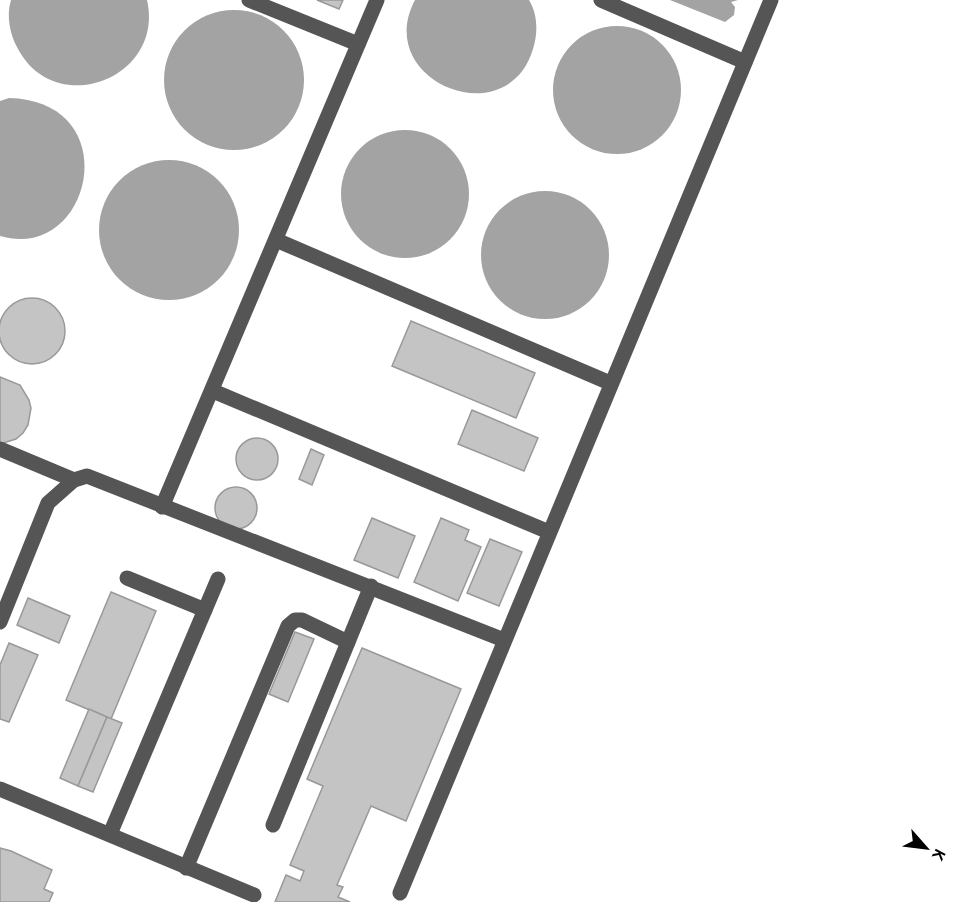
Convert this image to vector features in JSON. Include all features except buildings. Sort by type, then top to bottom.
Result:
[{"type":"street","points":[[249,0],[358,44]]},
{"type":"street","points":[[162,507],[377,0]]},
{"type":"street","points":[[601,0],[745,62]]},
{"type":"street","points":[[400,893],[771,0]]},
{"type":"street","points":[[276,240],[610,383]]},
{"type":"street","points":[[213,391],[549,532]]},
{"type":"street","points":[[0,449],[74,480]]},
{"type":"street","points":[[0,622],[48,503],[74,480],[87,476],[504,640]]},
{"type":"street","points":[[127,578],[205,610]]},
{"type":"street","points":[[110,834],[218,579]]},
{"type":"street","points":[[273,825],[371,586]]},
{"type":"street","points":[[186,868],[288,626],[295,620],[302,620],[348,642]]},
{"type":"street","points":[[0,789],[254,895]]},
{"type":"shaded area","points":[[11,0],[147,0],[148,27],[140,51],[124,69],[104,80],[80,85],[57,82],[35,70],[18,49],[10,25]]},
{"type":"shaded area","points":[[415,0],[529,0],[536,18],[536,37],[533,49],[519,75],[498,89],[473,93],[448,88],[427,74],[412,54],[407,29]]},
{"type":"shaded area","points":[[670,0],[738,0],[731,2],[735,7],[734,15],[725,22]]},
{"type":"shaded area","points":[[234,10],[261,16],[273,22],[283,31],[292,41],[298,53],[304,80],[298,107],[292,119],[283,129],[273,138],[261,144],[234,150],[207,144],[195,138],[185,129],[176,119],[170,107],[164,80],[170,53],[176,41],[185,31],[195,22],[207,16]]},
{"type":"shaded area","points":[[617,26],[642,31],[663,44],[676,65],[681,90],[676,115],[663,136],[642,149],[617,154],[592,149],[571,136],[558,115],[553,90],[558,65],[571,44],[592,31]]},
{"type":"shaded area","points":[[9,98],[47,106],[71,125],[83,150],[84,178],[75,205],[57,226],[32,238],[0,236],[0,101]]},
{"type":"shaded area","points":[[405,130],[430,135],[451,148],[464,169],[469,194],[464,219],[451,240],[430,253],[405,258],[380,253],[359,240],[346,219],[341,194],[346,169],[359,148],[380,135]]},
{"type":"shaded area","points":[[169,160],[196,166],[208,172],[218,181],[227,191],[233,203],[239,230],[233,257],[227,269],[218,279],[208,288],[196,294],[169,300],[142,294],[130,288],[120,279],[111,269],[105,257],[99,230],[105,203],[111,191],[120,181],[130,172],[142,166]]},
{"type":"shaded area","points":[[545,191],[570,196],[591,209],[604,230],[609,255],[604,280],[591,301],[570,314],[545,319],[520,314],[499,301],[486,280],[481,255],[486,230],[499,209],[520,196]]}]
